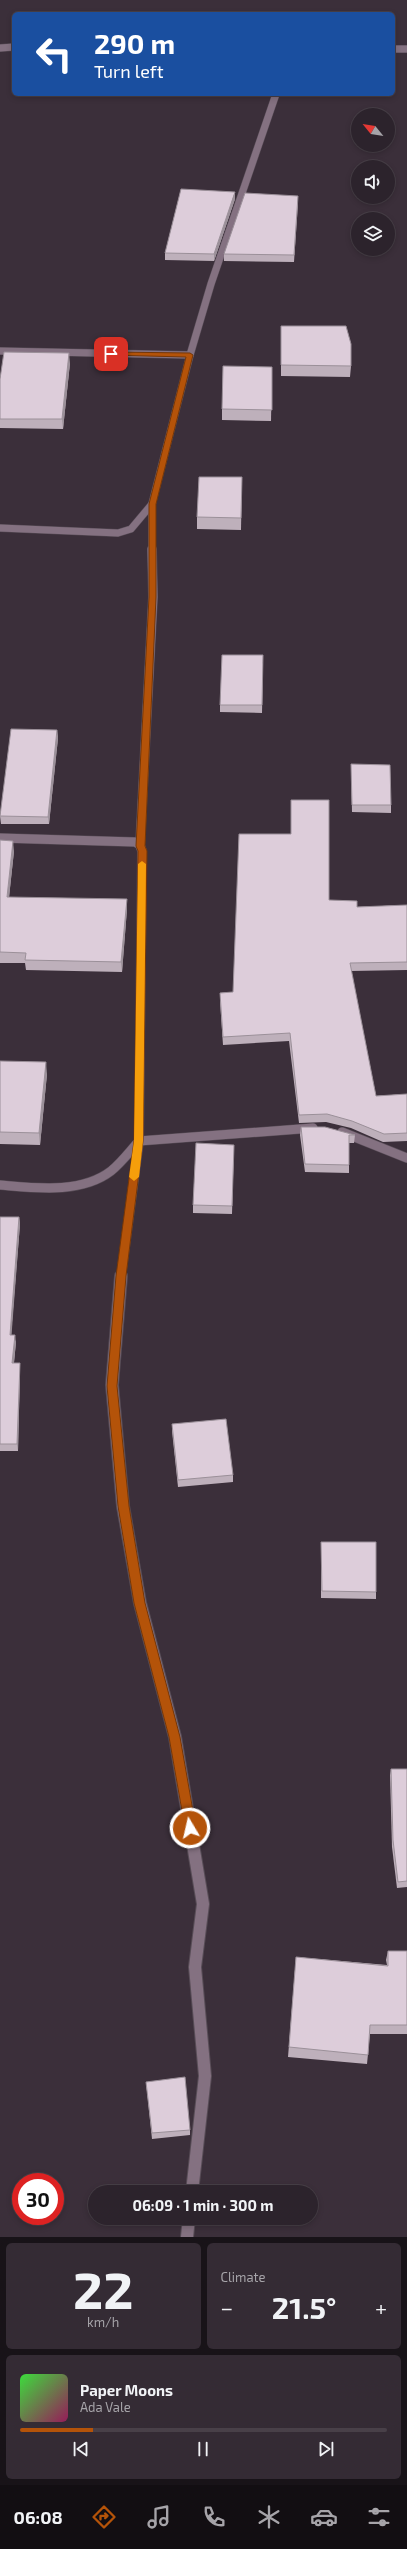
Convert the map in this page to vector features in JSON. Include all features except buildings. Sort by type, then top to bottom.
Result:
[{"type":"street","points":[[0,48],[12,47]]},
{"type":"street","points":[[395,49],[407,49]]},
{"type":"street","points":[[193,2185],[205,2076],[195,1967],[203,1904],[175,1737],[140,1603],[124,1506],[112,1386],[121,1276],[139,1141],[142,851],[140,846],[153,597],[152,504],[190,355],[213,276],[275,96]]},
{"type":"street","points":[[0,351],[190,355]]},
{"type":"street","points":[[0,528],[118,533],[131,530],[152,504]]},
{"type":"street","points":[[0,838],[129,842],[140,846]]},
{"type":"street","points":[[0,1185],[54,1188],[91,1182],[111,1172],[139,1141],[269,1130],[328,1129],[349,1134],[407,1158]]},
{"type":"street","points":[[187,2237],[188,2225]]},
{"type":"slow traffic","points":[[134,1177],[139,1141],[142,864]]},
{"type":"route","points":[[111,354],[190,355],[152,504],[153,597],[140,846],[142,851],[139,1141],[121,1276],[112,1386],[124,1506],[140,1603],[175,1737],[190,1828]]}]
